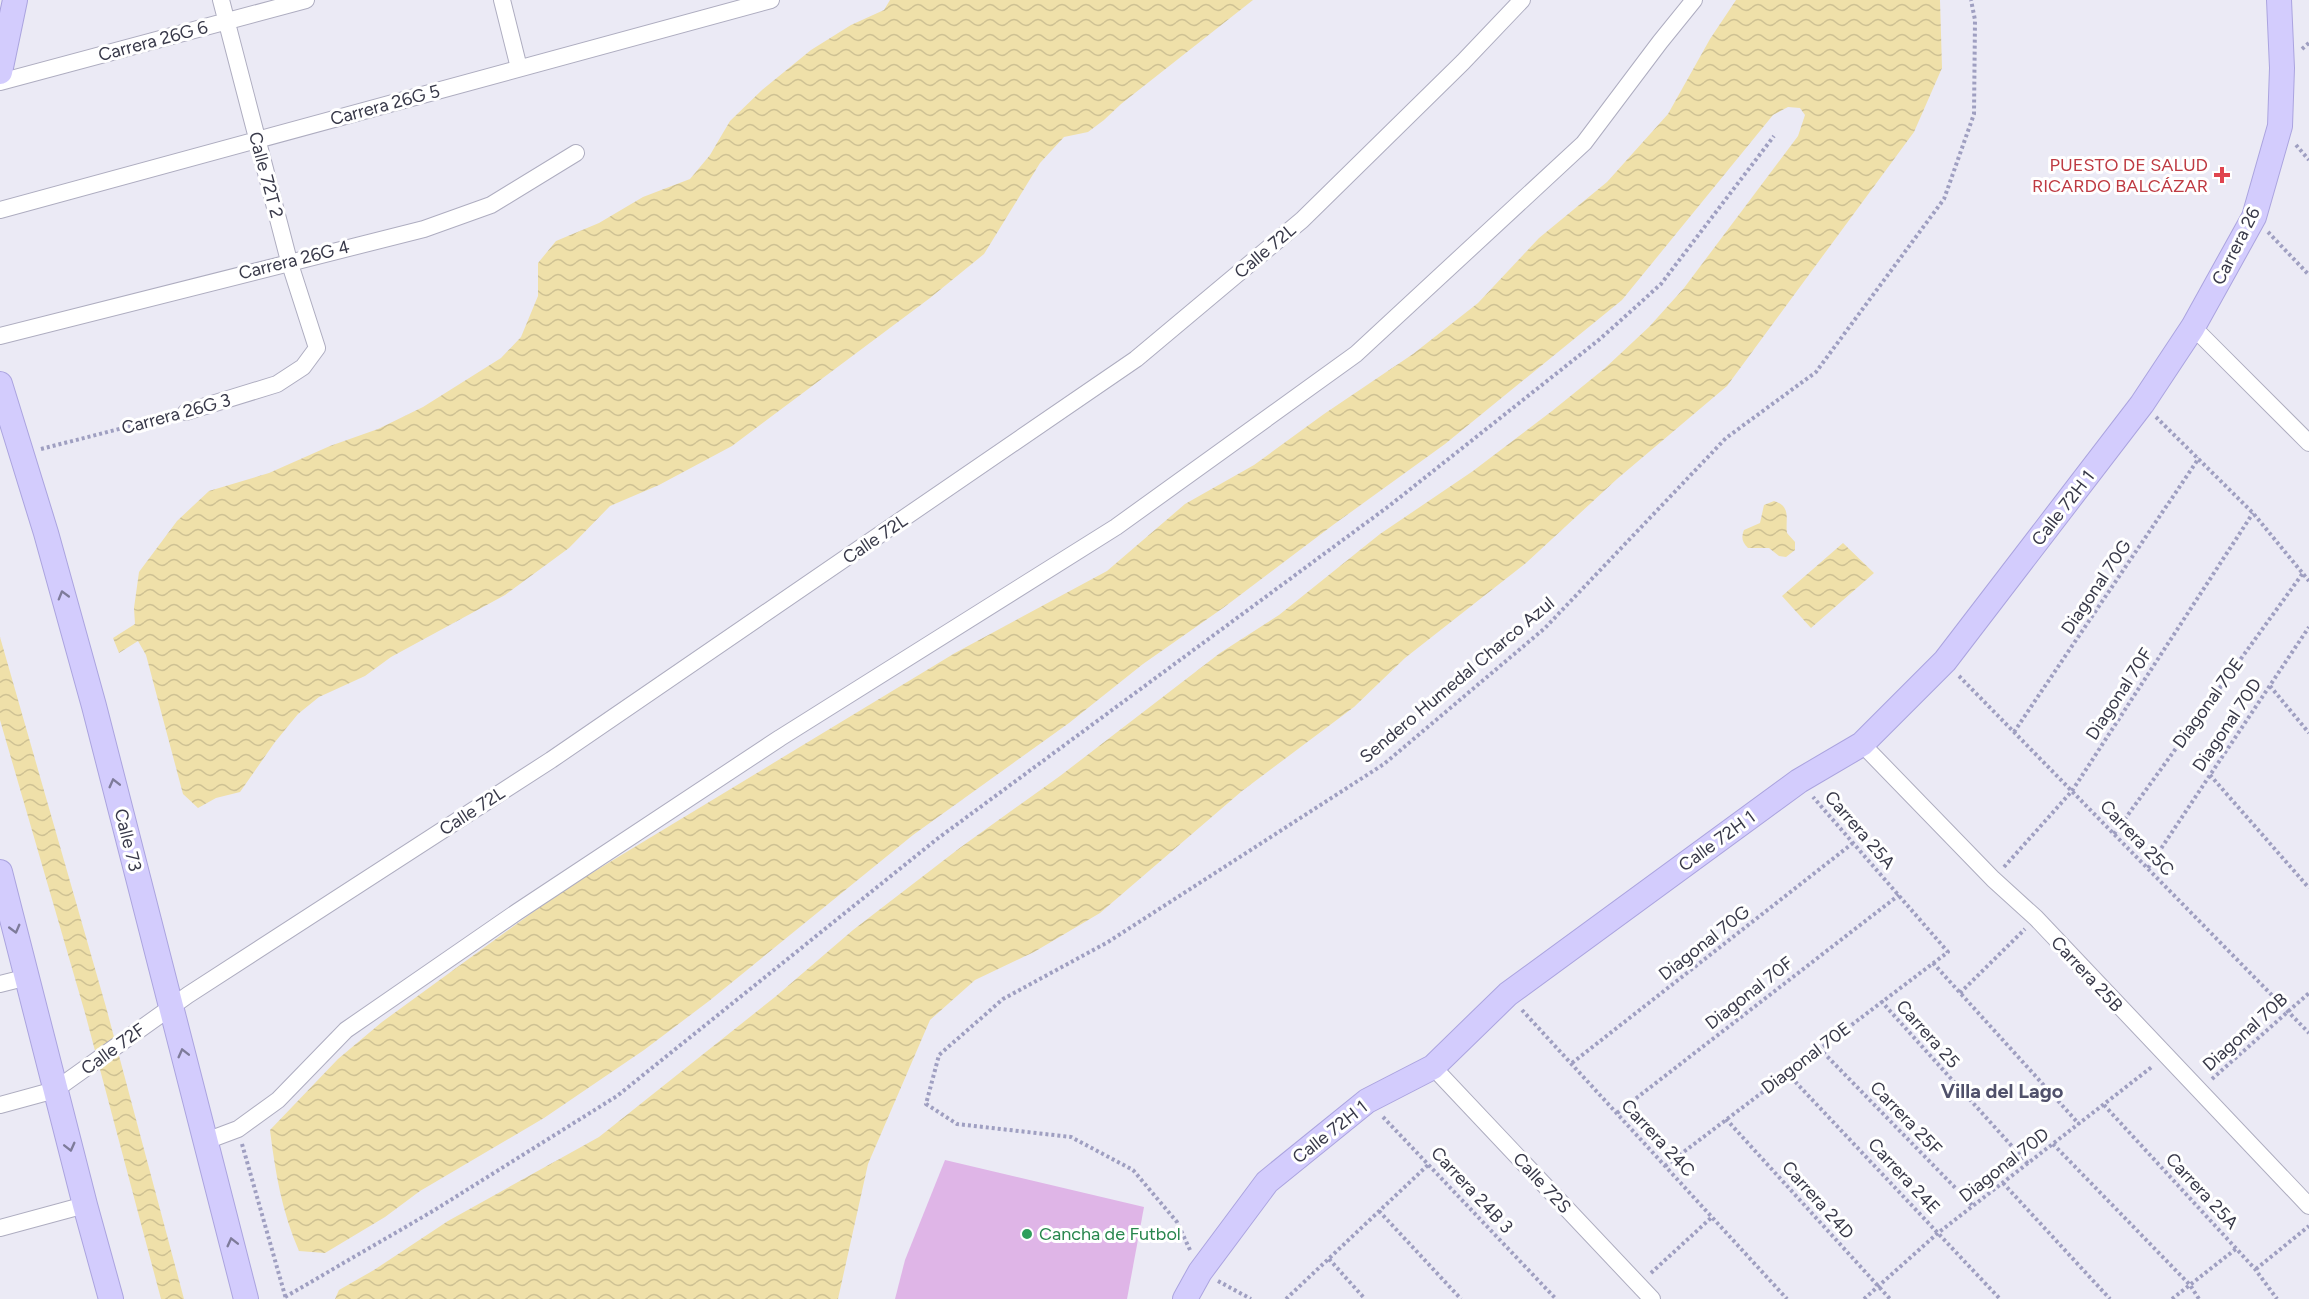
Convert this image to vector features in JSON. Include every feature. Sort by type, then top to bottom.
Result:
[{"type":"street","points":[[0,72],[15,0]]},
{"type":"street","name":"Calle 72T 2","points":[[220,0],[289,261],[317,348]]},
{"type":"street","name":"Carrera 26G 6","points":[[0,82],[306,0]]},
{"type":"street","points":[[502,0],[519,68]]},
{"type":"street","name":"Carrera 26G 5","points":[[0,210],[771,0]]},
{"type":"street","name":"Calle 72L","points":[[171,1007],[551,760],[1136,359],[1302,220],[1455,70],[1522,0]]},
{"type":"street","points":[[206,1141],[238,1129],[278,1100],[346,1030],[517,912],[780,738],[1116,527],[1356,354],[1584,143],[1694,0]]},
{"type":"street","name":"Carrera 26","points":[[2193,327],[2254,217],[2280,126],[2282,68],[2279,0]]},
{"type":"street","name":"Carrera 26G 4","points":[[0,336],[289,261],[423,229],[491,205],[576,153]]},
{"type":"street","points":[[2193,327],[2309,443]]},
{"type":"street","name":"Calle 72H 1","points":[[1185,1299],[1200,1272],[1267,1182],[1367,1101],[1432,1067],[1508,994],[1799,781],[1862,744],[1945,662],[2142,404],[2193,327]]},
{"type":"street","name":"Carrera 26G 3","points":[[186,412],[277,384],[303,367],[317,348]]},
{"type":"street","name":"Calle 73","points":[[0,384],[46,533],[94,706],[246,1299]]},
{"type":"street","name":"Carrera 25B","points":[[1862,744],[1994,879],[2036,918],[2309,1206]]},
{"type":"street","points":[[0,872],[111,1299]]},
{"type":"street","points":[[0,984],[28,976]]},
{"type":"street","name":"Calle 72F","points":[[0,1106],[56,1090],[171,1007]]},
{"type":"street","name":"Calle 72S","points":[[1432,1067],[1650,1299]]},
{"type":"street","points":[[0,1228],[85,1206]]},
{"type":"path","name":"Sendero Humedal Charco Azul","points":[[1200,1272],[1177,1222],[1132,1170],[1071,1137],[957,1124],[926,1104],[939,1055],[1003,999],[1108,942],[1384,764],[1545,628],[1726,438],[1816,372],[1944,199],[1974,114],[1975,20],[1971,0]]},
{"type":"path","points":[[238,1129],[285,1298],[434,1211],[617,1096],[937,839],[1389,506],[1600,339],[1661,284],[1774,136]]},
{"type":"path","points":[[2254,217],[2309,275]]},
{"type":"path","points":[[2142,404],[2253,513],[2309,581]]},
{"type":"path","name":"Carrera 26G 3","points":[[21,455],[186,412]]},
{"type":"path","name":"Diagonal 70G","points":[[2014,732],[2199,458]]},
{"type":"path","name":"Diagonal 70F","points":[[1994,879],[2072,791],[2253,513]]},
{"type":"path","name":"Diagonal 70E","points":[[2114,834],[2302,573]]},
{"type":"path","name":"Diagonal 70D","points":[[2148,868],[2309,627]]},
{"type":"path","name":"Carrera 25C","points":[[1945,662],[2309,1034]]},
{"type":"path","points":[[2270,686],[2309,733]]},
{"type":"path","points":[[2210,776],[2309,888]]},
{"type":"path","name":"Carrera 25A","points":[[1799,781],[1948,952]]},
{"type":"path","name":"Diagonal 70G","points":[[1572,1063],[1853,843]]},
{"type":"path","name":"Diagonal 70F","points":[[1617,1113],[1899,895]]},
{"type":"path","points":[[1960,993],[2036,918]]},
{"type":"path","name":"Diagonal 70E","points":[[1665,1166],[1948,952]]},
{"type":"path","points":[[1933,963],[2079,1124]]},
{"type":"path","name":"Diagonal 70B","points":[[2198,1091],[2309,993]]},
{"type":"path","name":"Carrera 24C","points":[[1508,994],[1787,1299]]},
{"type":"path","name":"Carrera 25","points":[[1881,1001],[2028,1164]]},
{"type":"path","name":"Carrera 25F","points":[[1820,1048],[1973,1206]]},
{"type":"path","name":"Diagonal 70D","points":[[1864,1299],[1938,1233],[2104,1106],[2165,1056]]},
{"type":"path","name":"Carrera 24E","points":[[1787,1073],[2000,1299]]},
{"type":"path","name":"Carrera 24B 3","points":[[1367,1101],[1556,1299]]},
{"type":"path","name":"Carrera 25A","points":[[2104,1106],[2256,1269],[2277,1299]]},
{"type":"path","name":"Carrera 24D","points":[[1726,1119],[1890,1299]]},
{"type":"path","points":[[2053,1144],[2190,1285],[2199,1299]]},
{"type":"path","points":[[1286,1299],[1429,1164]]},
{"type":"path","points":[[2003,1183],[2110,1299]]},
{"type":"path","points":[[1379,1211],[1461,1299]]},
{"type":"path","points":[[1639,1285],[1712,1217]]},
{"type":"path","points":[[2256,1269],[2309,1226]]},
{"type":"path","points":[[2172,1299],[2236,1248]]},
{"type":"path","points":[[1329,1259],[1365,1299]]},
{"type":"path","points":[[1200,1272],[1251,1299]]},
{"type":"shaded area","name":"Cancha de Futbol","points":[[945,1160],[1144,1207],[1127,1299],[895,1299],[905,1260]]},
{"type":"water","points":[[890,0],[1253,0],[1088,132],[1064,137],[1040,163],[984,254],[930,298],[732,446],[659,485],[610,506],[569,548],[505,595],[391,657],[365,676],[319,697],[298,714],[240,792],[216,798],[198,808],[183,794],[146,655],[138,641],[119,653],[113,638],[135,624],[134,608],[139,572],[177,521],[209,491],[269,473],[330,446],[378,429],[423,407],[501,358],[521,337],[538,296],[538,263],[556,241],[599,223],[643,197],[690,179],[710,155],[730,121],[762,90],[811,50],[851,25],[884,10]]},
{"type":"water","points":[[1736,0],[1940,0],[1942,68],[1914,132],[1727,386],[1617,479],[1526,563],[1405,658],[1354,707],[1242,791],[1100,913],[1034,952],[975,980],[930,1020],[868,1164],[838,1299],[335,1299],[339,1290],[374,1270],[448,1221],[599,1137],[775,997],[853,930],[961,847],[1060,776],[1220,653],[1279,615],[1380,534],[1473,471],[1604,369],[1649,327],[1684,288],[1798,136],[1805,115],[1800,108],[1788,107],[1773,115],[1622,300],[1445,444],[1223,608],[1143,664],[1069,723],[913,835],[709,1001],[644,1050],[544,1118],[420,1191],[385,1217],[325,1253],[299,1251],[280,1192],[270,1130],[338,1059],[382,1022],[562,891],[955,653],[1107,571],[1185,504],[1254,465],[1413,354],[1478,303],[1539,238],[1607,182],[1668,114],[1710,39]]},
{"type":"water","points":[[1774,501],[1785,510],[1787,533],[1795,542],[1795,550],[1786,557],[1779,556],[1769,548],[1748,548],[1743,540],[1744,530],[1760,523],[1764,505]]},
{"type":"water","points":[[1843,543],[1874,573],[1811,628],[1782,596]]},
{"type":"water","points":[[0,637],[106,1007],[184,1299],[161,1299],[85,1013],[0,720]]},
{"type":"place","name":"PUESTO DE SALUD RICARDO BALCÁZAR","points":[[2222,175]]},
{"type":"place","name":"Cancha de Futbol","points":[[1027,1234]]},
{"type":"district","name":"Villa del Lago","points":[[2002,1091]]}]
